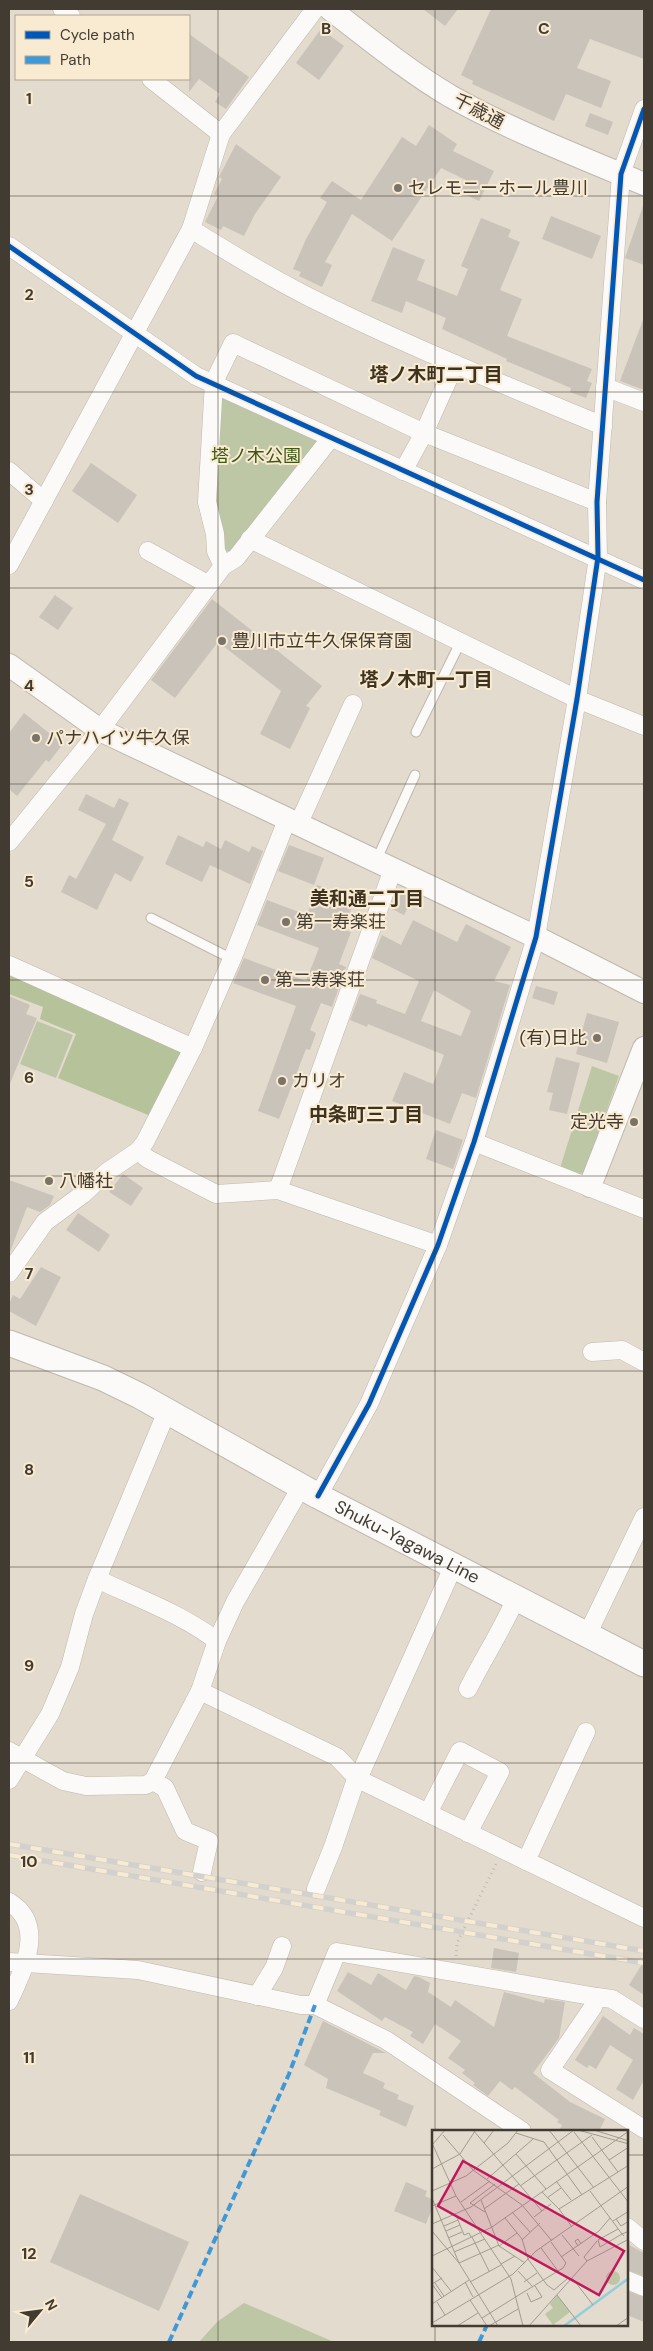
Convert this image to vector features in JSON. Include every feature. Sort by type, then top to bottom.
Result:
[{"type":"main road","name":"Shuku-Yagawa Line","points":[[9,1344],[102,1378],[167,1411],[310,1492],[453,1568],[588,1633],[644,1664]]},
{"type":"street","points":[[9,565],[191,229],[221,134],[315,9]]},
{"type":"street","name":"千歳通","points":[[330,9],[409,69],[448,95],[502,124],[644,184]]},
{"type":"street","points":[[151,80],[221,134]]},
{"type":"street","points":[[16,1755],[63,1781],[86,1786],[146,1785],[153,1781],[200,1691],[217,1640],[235,1602],[369,1404],[438,1245],[474,1142],[536,937],[577,698],[598,557],[597,502],[620,174],[644,109]]},
{"type":"street","points":[[191,229],[304,295],[455,364],[603,426]]},
{"type":"street","points":[[10,250],[196,376],[214,382],[330,439],[598,557],[644,580]]},
{"type":"street","points":[[223,566],[216,551],[215,534],[207,502],[214,382],[233,343],[424,433],[597,502]]},
{"type":"street","points":[[403,471],[424,433],[455,364]]},
{"type":"street","points":[[605,388],[644,402]]},
{"type":"street","points":[[9,842],[100,730],[223,566],[236,558],[330,439]]},
{"type":"street","points":[[9,472],[44,501]]},
{"type":"street","points":[[250,539],[460,643],[577,698],[644,726]]},
{"type":"street","points":[[148,551],[210,585]]},
{"type":"street","points":[[9,665],[100,730],[536,937],[644,992]]},
{"type":"street","points":[[9,1273],[45,1222],[83,1194],[107,1172],[138,1152],[145,1142],[193,1048],[292,822],[353,704]]},
{"type":"street","points":[[278,1190],[385,865]]},
{"type":"street","points":[[9,965],[193,1048]]},
{"type":"street","points":[[590,1186],[644,1048]]},
{"type":"street","points":[[474,1142],[590,1186],[644,1209]]},
{"type":"street","points":[[138,1152],[148,1160],[216,1194],[278,1190],[438,1245]]},
{"type":"street","points":[[592,1352],[622,1350],[644,1362]]},
{"type":"street","points":[[9,1780],[16,1755],[53,1706],[70,1666],[84,1614],[97,1579],[167,1411]]},
{"type":"street","points":[[588,1633],[644,1517]]},
{"type":"street","points":[[316,1888],[334,1847],[355,1782],[453,1568]]},
{"type":"street","points":[[97,1579],[168,1612],[217,1640]]},
{"type":"street","points":[[468,1689],[486,1654],[501,1632],[516,1598]]},
{"type":"street","points":[[200,1691],[337,1757],[358,1779],[644,1918]]},
{"type":"street","points":[[526,1862],[586,1732]]},
{"type":"street","points":[[428,1813],[460,1751],[500,1772],[468,1833]]},
{"type":"street","points":[[153,1781],[165,1788],[185,1831],[209,1841],[202,1872]]},
{"type":"street","points":[[9,1902],[20,1911],[30,1928],[31,1935],[17,1963],[9,2001]]},
{"type":"street","points":[[257,1996],[274,1968],[282,1946]]},
{"type":"street","points":[[315,2005],[337,1952],[612,1999],[644,2019]]},
{"type":"street","points":[[17,1963],[138,1970],[301,2005],[315,2005],[386,2040],[521,2130]]},
{"type":"street","points":[[596,1997],[593,2007],[550,2070],[644,2129]]},
{"type":"street","points":[[628,2280],[644,2287]]},
{"type":"lane","points":[[416,732],[460,643]]},
{"type":"lane","points":[[385,865],[415,775]]},
{"type":"lane","points":[[151,918],[232,959]]},
{"type":"path","points":[[452,1971],[457,1943],[503,1849]]},
{"type":"green space","name":"塔ノ木公園","points":[[221,393],[317,439],[319,446],[232,553],[221,549],[211,505]]},
{"type":"green space","points":[[9,970],[179,1046],[184,1056],[153,1117],[58,1078],[76,1034],[40,1019],[43,1007],[9,994]]},
{"type":"green space","points":[[37,1021],[73,1035],[56,1078],[20,1064]]},
{"type":"green space","points":[[592,1066],[619,1076],[584,1172],[578,1175],[560,1168]]},
{"type":"green space","points":[[244,2303],[334,2342],[199,2342],[217,2322]]},
{"type":"building","points":[[423,9],[458,9],[445,26]]},
{"type":"building","points":[[491,9],[644,9],[644,59],[590,39],[577,68],[611,81],[601,108],[566,94],[554,121],[472,84],[473,81],[461,75]]},
{"type":"building","points":[[321,29],[344,46],[319,80],[296,63]]},
{"type":"building","points":[[190,35],[249,77],[226,109],[215,102],[220,94],[199,79],[189,92]]},
{"type":"building","points":[[590,113],[613,122],[608,135],[585,126]]},
{"type":"building","name":"セレモニーホール豊川","points":[[429,125],[457,144],[453,151],[494,171],[479,201],[460,192],[466,180],[441,168],[392,241],[352,214],[325,262],[332,265],[322,287],[299,276],[301,272],[293,269],[306,239],[327,202],[320,198],[332,181],[361,200],[402,137],[416,146]]},
{"type":"building","points":[[236,144],[281,177],[255,214],[244,236],[223,226],[221,230],[205,222],[218,196],[214,194],[222,179],[219,177]]},
{"type":"building","points":[[644,206],[644,265],[625,258]]},
{"type":"building","points":[[551,216],[601,236],[592,259],[542,239]]},
{"type":"building","points":[[481,218],[511,230],[508,237],[520,242],[500,290],[522,299],[507,336],[592,369],[587,381],[592,383],[586,398],[570,392],[571,388],[506,361],[507,359],[442,329],[446,318],[406,301],[402,313],[371,301],[393,247],[425,260],[417,280],[457,296],[468,269],[461,266]]},
{"type":"building","points":[[644,320],[644,390],[620,381]]},
{"type":"building","points":[[91,463],[137,495],[118,523],[72,491]]},
{"type":"building","points":[[55,595],[73,608],[58,630],[39,617]]},
{"type":"building","points":[[212,599],[322,686],[306,706],[310,708],[290,749],[260,734],[281,691],[218,642],[175,698],[151,680]]},
{"type":"building","points":[[24,713],[63,744],[49,762],[46,760],[17,796],[9,789],[9,733]]},
{"type":"building","points":[[86,794],[114,808],[119,798],[129,803],[112,840],[144,857],[131,882],[115,873],[97,910],[61,892],[69,875],[76,879],[106,824],[78,810]]},
{"type":"building","points":[[178,835],[203,847],[206,841],[221,849],[225,840],[249,852],[252,846],[263,851],[250,884],[210,865],[202,882],[165,864]]},
{"type":"building","points":[[289,845],[324,858],[314,885],[278,871]]},
{"type":"building","points":[[317,885],[355,898],[344,930],[351,932],[339,964],[346,967],[332,1007],[321,1003],[310,1030],[316,1033],[310,1050],[306,1049],[279,1119],[258,1111],[296,1006],[233,983],[244,958],[306,981],[319,948],[257,925],[267,900],[307,915]]},
{"type":"building","points":[[397,889],[413,897],[404,915],[390,908]]},
{"type":"building","points":[[413,920],[457,942],[466,924],[511,947],[494,981],[510,985],[476,1098],[462,1093],[450,1124],[392,1101],[404,1072],[433,1084],[444,1055],[368,1024],[367,1027],[350,1020],[360,994],[377,1000],[376,1003],[405,1014],[419,981],[372,958],[382,935],[401,945]],"holes":[[[434,990],[471,1011],[461,1036],[421,1021]]]},
{"type":"building","points":[[536,986],[558,992],[554,1005],[532,998]]},
{"type":"building","points":[[9,996],[30,1005],[26,1014],[37,1018],[9,1086]]},
{"type":"building","name":"(有)日比","points":[[587,1013],[619,1022],[607,1063],[576,1054]]},
{"type":"building","points":[[556,1057],[580,1063],[567,1114],[549,1110],[553,1093],[547,1092]]},
{"type":"building","points":[[436,1130],[463,1140],[453,1169],[426,1159]]},
{"type":"building","points":[[123,1174],[143,1188],[131,1206],[109,1192]]},
{"type":"building","points":[[9,1180],[54,1196],[50,1205],[40,1212],[27,1207],[10,1252]]},
{"type":"building","points":[[78,1213],[110,1235],[99,1252],[66,1230]]},
{"type":"building","points":[[41,1267],[61,1277],[36,1326],[9,1311],[9,1304],[13,1295],[20,1299]]},
{"type":"building","points":[[494,1948],[519,1953],[516,1972],[491,1968]]},
{"type":"building","points":[[644,1961],[644,1995],[629,1985]]},
{"type":"building","points":[[348,1972],[371,1985],[378,1973],[406,1990],[414,1976],[419,1977],[430,1983],[428,1992],[451,2007],[455,2000],[494,2027],[504,1992],[544,2003],[545,1999],[565,2002],[559,2038],[533,2073],[570,2102],[605,2119],[600,2130],[560,2130],[562,2125],[557,2122],[559,2120],[515,2087],[512,2090],[500,2081],[488,2096],[473,2085],[475,2083],[462,2073],[465,2070],[448,2058],[461,2041],[435,2024],[423,2044],[410,2036],[413,2032],[385,2017],[382,2021],[337,1991]]},
{"type":"building","points":[[603,2016],[630,2035],[634,2028],[644,2034],[644,2080],[633,2100],[616,2089],[633,2060],[610,2045],[596,2069],[589,2065],[587,2068],[575,2060]]},
{"type":"building","points":[[323,2021],[386,2053],[373,2053],[363,2073],[385,2083],[383,2088],[399,2095],[397,2099],[414,2106],[406,2127],[379,2115],[381,2111],[326,2088],[328,2079],[304,2065]]},
{"type":"building","points":[[406,2182],[427,2191],[425,2196],[432,2200],[432,2209],[426,2224],[394,2211]]},
{"type":"building","points":[[80,2194],[189,2242],[159,2311],[50,2262]]},
{"type":"building","points":[[628,2245],[644,2253],[644,2276],[628,2270]]},
{"type":"building","points":[[628,2291],[644,2297],[644,2322],[628,2315]]},
{"type":"railway","points":[[9,1844],[644,1951]]},
{"type":"railway","points":[[9,1855],[644,1963]]},
{"type":"marked path","points":[[169,2342],[289,2074],[315,2005]]},
{"type":"marked path","points":[[479,2342],[487,2326]]},
{"type":"cycle path","points":[[318,1496],[369,1404],[438,1245],[474,1142],[536,937],[577,699],[598,557],[597,502],[621,174],[644,109]]},
{"type":"cycle path","points":[[9,246],[196,376],[644,580]]},
{"type":"place","name":"セレモニーホール豊川","points":[[398,188]]},
{"type":"place","name":"豊川市立牛久保保育園","points":[[222,641]]},
{"type":"place","name":"パナハイツ牛久保","points":[[36,738]]},
{"type":"place","name":"第一寿楽荘","points":[[286,922]]},
{"type":"place","name":"第二寿楽荘","points":[[265,980]]},
{"type":"place","name":"(有)日比","points":[[597,1038]]},
{"type":"place","name":"カリオ","points":[[282,1081]]},
{"type":"place","name":"定光寺","points":[[634,1122]]},
{"type":"place","name":"八幡社","points":[[49,1181]]},
{"type":"district","name":"塔ノ木町二丁目","points":[[436,374]]},
{"type":"district","name":"塔ノ木町一丁目","points":[[426,679]]},
{"type":"district","name":"美和通二丁目","points":[[367,898]]},
{"type":"district","name":"中条町三丁目","points":[[366,1114]]}]
